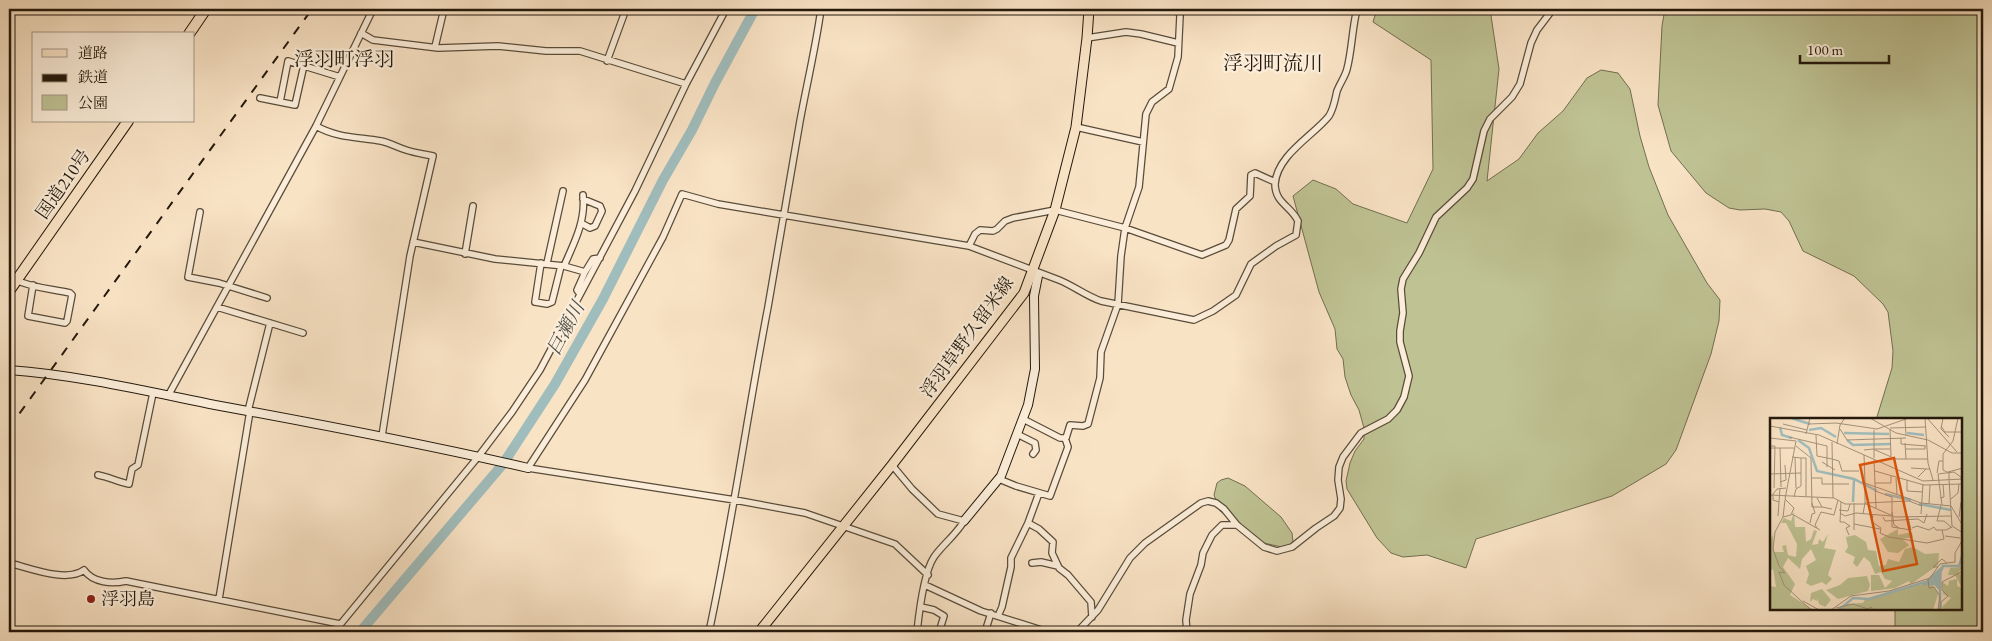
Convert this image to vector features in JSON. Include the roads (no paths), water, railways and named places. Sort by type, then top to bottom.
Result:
[{"type":"highway","points":[[189,32],[206,9]]},
{"type":"highway","name":"国道210号","points":[[9,291],[127,122]]},
{"type":"main road","name":"浮羽草野久留米線","points":[[759,632],[892,465],[1024,292],[1055,210],[1076,127],[1089,9]]},
{"type":"street","points":[[168,396],[316,126],[373,9]]},
{"type":"street","points":[[435,47],[444,9]]},
{"type":"street","points":[[607,60],[626,9]]},
{"type":"street","points":[[334,632],[478,456],[512,412],[540,370],[635,191],[686,84],[726,9]]},
{"type":"street","points":[[709,632],[736,500],[793,160],[817,39],[821,9]]},
{"type":"street","points":[[999,479],[1050,496],[1068,447],[1065,438],[1070,425],[1082,426],[1088,424],[1100,378],[1101,352],[1118,304],[1125,228],[1138,187],[1148,108],[1152,102],[1169,89],[1178,57],[1180,16],[1178,9]]},
{"type":"street","points":[[528,468],[590,372],[664,237],[682,194],[718,204],[969,246],[1073,286],[1087,296],[1194,320],[1225,304],[1236,295],[1252,264],[1276,246],[1296,235],[1298,221],[1295,213],[1289,207],[1282,204],[1276,193],[1275,182],[1283,164],[1295,148],[1312,134],[1330,114],[1346,71],[1357,9]]},
{"type":"street","points":[[1078,632],[1098,610],[1130,558],[1145,543],[1201,503],[1208,501],[1216,503],[1224,509],[1237,525],[1264,546],[1277,551],[1292,547],[1334,516],[1340,508],[1342,499],[1338,480],[1339,467],[1343,456],[1361,433],[1388,419],[1397,410],[1404,398],[1409,376],[1400,342],[1403,313],[1401,289],[1403,280],[1419,253],[1436,217],[1467,188],[1473,179],[1484,131],[1490,119],[1512,97],[1520,84],[1531,43],[1537,30],[1553,9]]},
{"type":"street","points":[[1087,38],[1126,32],[1178,43]]},
{"type":"street","points":[[361,34],[372,40],[435,47],[498,46],[546,51],[580,51],[686,84]]},
{"type":"street","points":[[280,102],[288,61],[340,77]]},
{"type":"street","points":[[260,98],[295,105],[304,65]]},
{"type":"street","points":[[316,126],[328,133],[348,138],[380,141],[397,145],[405,150],[433,156],[413,242],[382,436]]},
{"type":"street","points":[[1076,127],[1143,142]]},
{"type":"street","points":[[969,246],[975,234],[980,230],[993,231],[1013,218],[1055,210],[1125,228],[1202,255],[1226,245],[1229,240],[1236,210],[1250,196],[1251,175],[1255,173],[1275,182]]},
{"type":"street","points":[[563,191],[535,302],[547,304],[552,302],[563,266],[581,223],[583,197],[600,206],[602,211],[595,226],[590,228],[581,223]]},
{"type":"street","points":[[465,254],[473,206]]},
{"type":"street","points":[[200,212],[188,277],[228,285],[267,298]]},
{"type":"street","points":[[413,242],[465,254],[495,259],[544,263],[585,272]]},
{"type":"street","points":[[580,294],[577,290],[585,272],[593,259],[600,258]]},
{"type":"street","points":[[917,632],[924,585],[932,559],[999,479],[1023,419],[1032,390],[1035,369],[1033,304],[1038,276],[1032,270]]},
{"type":"street","points":[[16,280],[70,292],[72,295],[65,323],[28,316],[33,285]]},
{"type":"street","points":[[217,307],[304,333]]},
{"type":"street","points":[[219,599],[249,411],[270,323]]},
{"type":"street","points":[[9,370],[48,373],[153,392],[382,436],[528,468],[736,500],[804,513],[895,544],[928,575]]},
{"type":"street","points":[[98,475],[109,476],[116,481],[129,484],[132,469],[138,465],[153,392]]},
{"type":"street","points":[[1023,419],[1050,435],[1065,438]]},
{"type":"street","points":[[1017,434],[1035,443],[1036,450],[1034,454]]},
{"type":"street","points":[[892,465],[912,489],[938,514],[964,521]]},
{"type":"street","points":[[998,616],[1002,607],[1011,567],[1011,558],[1028,523],[1039,492]]},
{"type":"street","points":[[1028,523],[1040,529],[1053,542],[1051,550],[1058,566],[1091,602],[1092,617]]},
{"type":"street","points":[[1187,632],[1186,620],[1190,594],[1207,543],[1222,525],[1237,525]]},
{"type":"street","points":[[1032,563],[1041,562],[1058,566]]},
{"type":"street","points":[[9,563],[40,571],[72,576],[84,570],[88,577],[105,582],[126,581],[340,624]]},
{"type":"street","points":[[924,585],[968,606],[1048,632]]},
{"type":"street","points":[[921,607],[934,610],[944,616],[939,632]]},
{"type":"street","points":[[985,632],[990,613]]},
{"type":"street","points":[[391,630],[400,632]]},
{"type":"waterway","name":"巨瀬川","points":[[360,632],[503,464],[555,384],[603,299],[663,180],[692,130],[755,9]]},
{"type":"railway","points":[[9,428],[312,9]]},
{"type":"place","name":"浮羽島","points":[[91,599]]},
{"type":"district","name":"浮羽町浮羽","points":[[344,59]]},
{"type":"district","name":"浮羽町流川","points":[[1273,63]]}]
